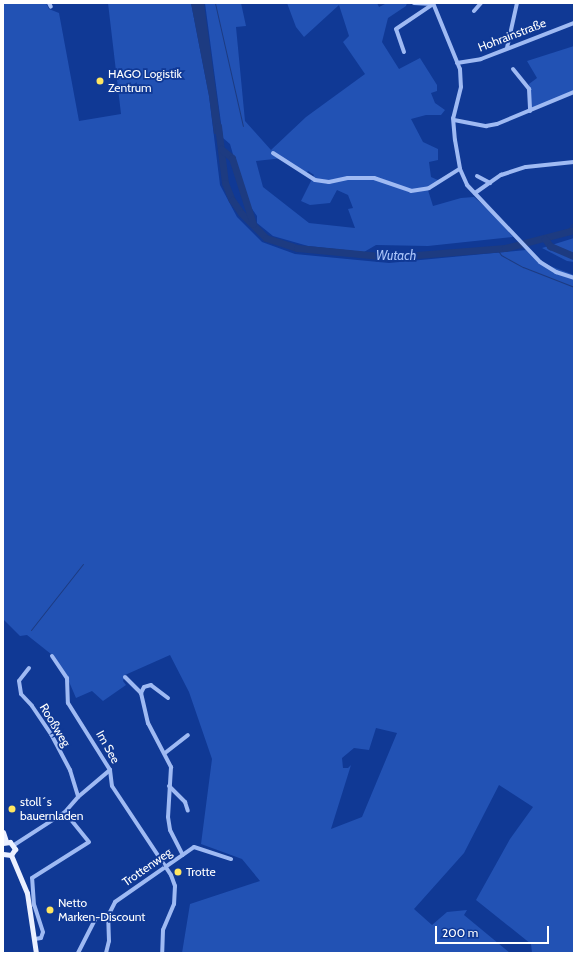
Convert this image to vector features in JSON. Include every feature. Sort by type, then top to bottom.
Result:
[{"type":"main road","points":[[3,832],[4,842],[14,845],[11,854],[24,882],[35,939],[36,953]]},
{"type":"main road","points":[[3,854],[11,854]]},
{"type":"street","points":[[414,3],[433,4]]},
{"type":"street","points":[[474,11],[481,3]]},
{"type":"street","points":[[507,48],[517,3]]},
{"type":"street","points":[[404,52],[396,29],[433,4]]},
{"type":"street","points":[[433,4],[457,63],[461,88],[454,120],[460,170],[467,185],[506,224],[530,252],[547,267],[574,278]]},
{"type":"street","name":"Hohrainstraße","points":[[457,63],[480,59],[574,23]]},
{"type":"street","points":[[513,69],[529,89],[530,112]]},
{"type":"street","points":[[454,120],[486,126],[530,112],[574,92]]},
{"type":"street","points":[[273,153],[314,180],[329,182],[344,179],[374,178],[406,191],[417,191],[442,182],[460,170]]},
{"type":"street","points":[[475,193],[502,175],[526,167],[574,162]]},
{"type":"street","points":[[477,176],[490,183]]},
{"type":"street","name":"Im See","points":[[52,656],[67,678],[68,703],[94,741],[110,770],[112,786],[175,886],[176,895],[163,930],[162,953]]},
{"type":"street","name":"Rooßweg","points":[[29,668],[19,681],[20,694],[32,706],[51,734],[70,770],[78,796]]},
{"type":"street","points":[[125,677],[141,693],[148,723],[171,767],[168,809],[170,830],[183,855]]},
{"type":"street","points":[[141,693],[144,687],[151,685],[168,698]]},
{"type":"street","points":[[165,753],[188,735]]},
{"type":"street","points":[[14,845],[65,812],[78,796],[110,770]]},
{"type":"street","points":[[169,786],[185,802],[188,811]]},
{"type":"street","points":[[35,939],[41,938],[43,932],[34,905],[32,878],[89,842],[65,812]]},
{"type":"street","name":"Trottenweg","points":[[78,953],[96,918],[108,916],[115,902],[194,847],[200,847],[231,859]]},
{"type":"street","points":[[106,953],[109,940],[108,916]]},
{"type":"shaded area","points":[[3,3],[46,3],[49,9],[59,13],[79,121],[121,114],[108,3],[191,3],[209,96],[220,185],[237,217],[262,242],[295,254],[389,263],[526,250],[545,264],[574,275],[574,953],[532,953],[531,944],[476,900],[510,839],[533,807],[499,785],[464,853],[414,909],[432,925],[447,912],[467,910],[464,915],[510,953],[182,953],[190,904],[260,881],[242,859],[201,844],[212,759],[189,692],[170,655],[125,675],[123,681],[126,685],[103,701],[92,691],[76,698],[67,677],[51,654],[27,635],[20,636],[3,619]],"holes":[[[376,728],[397,733],[362,817],[331,829],[351,765],[348,768],[343,768],[342,758],[354,748],[369,750]]]},
{"type":"shaded area","points":[[191,3],[204,3],[222,134],[214,134],[209,96]]},
{"type":"shaded area","points":[[205,3],[241,3],[246,26],[236,27],[245,121],[271,150],[306,117],[365,74],[343,42],[349,36],[339,5],[304,37],[296,27],[287,3],[377,3],[379,7],[387,3],[407,3],[406,6],[388,18],[382,42],[399,69],[420,58],[437,85],[437,91],[431,93],[435,103],[445,110],[441,115],[426,115],[411,119],[423,142],[438,149],[438,160],[429,162],[431,177],[440,181],[427,187],[433,206],[461,198],[474,197],[493,214],[513,237],[428,246],[376,245],[364,252],[308,246],[273,236],[257,223],[257,216],[250,206],[243,189],[230,144],[223,138]],"holes":[[[283,158],[306,174],[308,171],[314,175],[301,201],[310,205],[330,203],[337,190],[348,195],[353,208],[348,209],[355,228],[309,223],[263,187],[256,161]]]},
{"type":"shaded area","points":[[574,46],[574,91],[532,108],[529,84],[537,78],[527,61]]},
{"type":"shaded area","points":[[574,238],[574,262],[567,261],[542,248]]},
{"type":"waterway","points":[[215,3],[243,126]]},
{"type":"waterway","name":"Wutach","points":[[218,126],[225,183],[232,200],[241,213],[266,238],[297,248],[391,257],[505,248],[574,230]]},
{"type":"waterway","name":"Wutach","points":[[221,149],[232,158],[253,224]]},
{"type":"waterway","name":"Wutach","points":[[565,233],[574,222]]},
{"type":"waterway","name":"Wutach","points":[[545,239],[550,246],[574,256]]},
{"type":"waterway","points":[[497,249],[501,255],[523,267],[574,287]]},
{"type":"waterway","points":[[31,630],[83,564]]},
{"type":"place","name":"HAGO Logistik Zentrum","points":[[100,81]]},
{"type":"place","name":"stoll´s bauernladen","points":[[12,809]]},
{"type":"place","name":"Trotte","points":[[178,872]]},
{"type":"place","name":"Netto Marken-Discount","points":[[50,910]]}]
